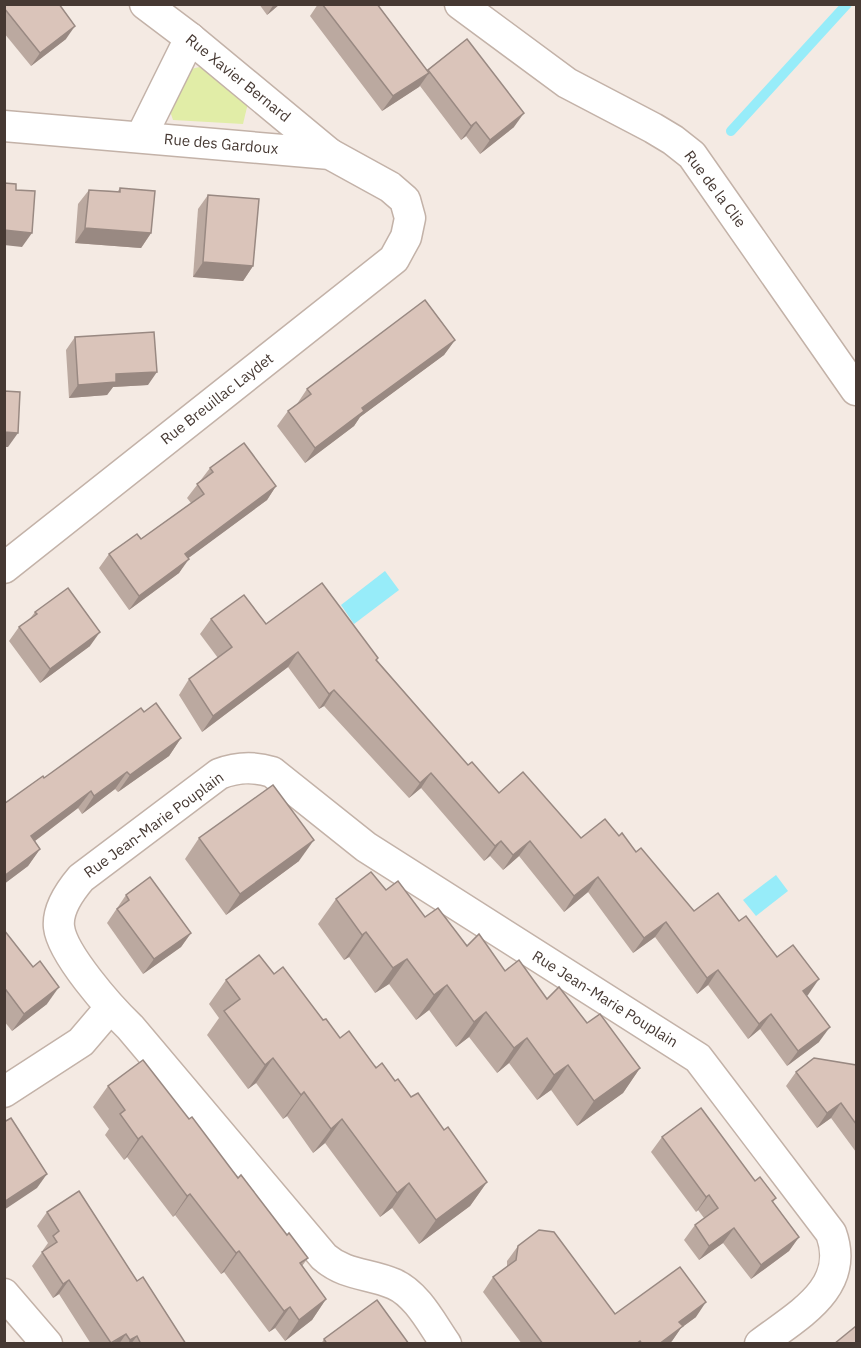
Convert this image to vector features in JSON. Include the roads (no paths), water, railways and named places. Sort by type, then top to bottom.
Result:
[{"type":"street","name":"Rue Xavier Bernard","points":[[145,4],[330,153]]},
{"type":"street","name":"Rue de la Clie","points":[[460,4],[567,83],[653,128],[693,155],[856,390]]},
{"type":"street","points":[[141,137],[190,38]]},
{"type":"street","name":"Rue des Gardoux","points":[[4,126],[330,153],[390,187],[405,200],[410,218]]},
{"type":"street","name":"Rue Breuillac Laydet","points":[[4,568],[394,259],[406,237],[410,218]]},
{"type":"street","name":"Rue Jean-Marie Pouplain","points":[[446,1344],[411,1296],[396,1285],[349,1272],[335,1266],[324,1257],[130,1027],[111,1008],[88,980],[62,939],[58,926],[61,911],[72,887],[219,774],[243,767],[260,768],[272,772],[366,847],[698,1058],[831,1233],[836,1249],[836,1266],[830,1283],[806,1310],[760,1344]]},
{"type":"street","points":[[4,1092],[81,1042],[111,1008]]},
{"type":"street","points":[[4,1294],[47,1344]]},
{"type":"water","points":[[385,571],[399,590],[354,624],[341,605]]},
{"type":"water","points":[[776,875],[788,891],[756,916],[743,900]]},
{"type":"waterway","points":[[731,131],[847,4]]}]
